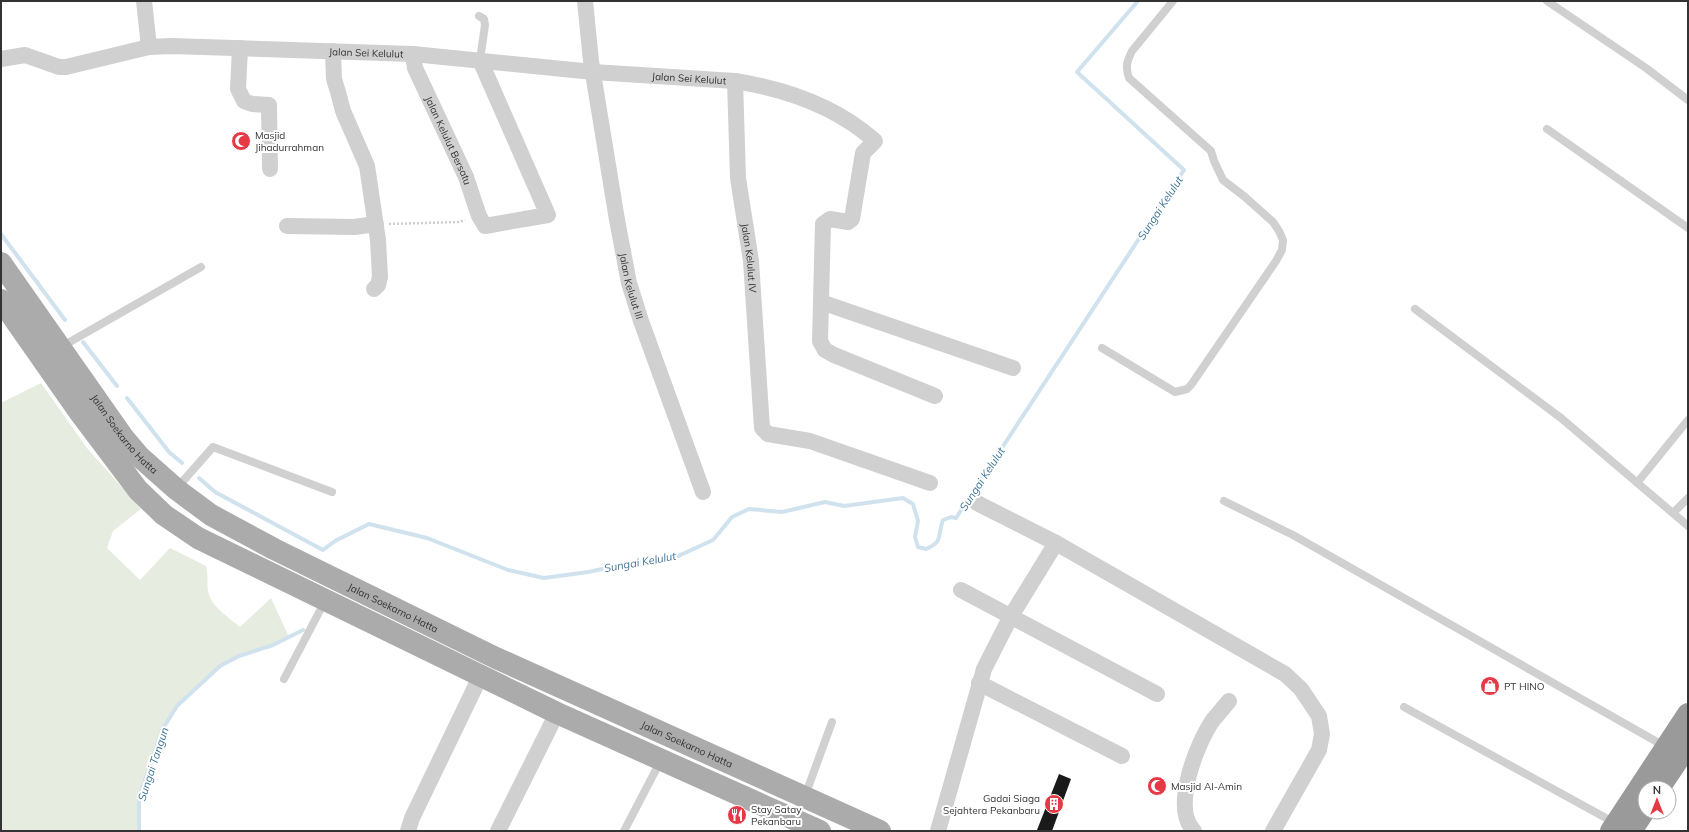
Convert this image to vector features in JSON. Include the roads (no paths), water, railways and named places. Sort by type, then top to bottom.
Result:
[{"type":"highway","points":[[1619,828],[1666,747],[1688,714]]},
{"type":"highway","points":[[1665,780],[1688,745]]},
{"type":"highway","points":[[1619,828],[1637,816]]},
{"type":"main road","name":"Jalan Soekarno Hatta","points":[[1,263],[123,437],[140,457],[176,489],[210,515],[319,573],[496,658],[880,831]]},
{"type":"main road","points":[[1,300],[80,413],[138,490],[164,515],[198,538],[304,591],[326,600],[481,675],[556,713],[662,759],[820,831]]},
{"type":"main road","points":[[747,799],[757,776]]},
{"type":"street","points":[[144,1],[149,47]]},
{"type":"street","name":"Jalan Kelulut III","points":[[585,1],[593,72],[629,283],[641,321],[703,492]]},
{"type":"street","name":"Jalan Sei Kelulut","points":[[1,59],[25,55],[59,67],[66,67],[149,47],[240,48],[412,54],[593,72],[750,83],[814,103],[857,125],[875,141],[863,153],[852,220],[848,222],[830,220],[822,224],[821,302]]},
{"type":"street","points":[[240,48],[238,89],[244,101],[252,104],[269,105],[270,169]]},
{"type":"street","points":[[333,51],[334,79],[343,111],[367,166],[376,224],[380,277],[378,285],[374,289]]},
{"type":"street","name":"Jalan Kelulut Bersatu","points":[[412,54],[415,68],[466,177],[482,221],[548,215],[480,60]]},
{"type":"street","name":"Jalan Kelulut IV","points":[[735,81],[738,178],[751,262],[760,422],[762,428],[768,434],[810,441],[930,483]]},
{"type":"street","points":[[287,226],[354,227],[376,224]]},
{"type":"street","points":[[935,396],[825,350],[820,341],[821,302],[1013,368]]},
{"type":"street","points":[[977,503],[1056,543],[1285,674],[1301,688],[1318,716],[1322,734],[1319,750],[1273,831]]},
{"type":"street","points":[[938,831],[984,669],[1011,616],[1056,543]]},
{"type":"street","points":[[961,590],[1157,694]]},
{"type":"street","points":[[408,831],[412,818],[481,675]]},
{"type":"street","points":[[980,683],[1122,756]]},
{"type":"street","points":[[1194,831],[1186,818],[1185,799],[1189,773],[1197,750],[1213,721],[1229,701]]},
{"type":"street","points":[[498,831],[556,713]]},
{"type":"lane","points":[[1102,348],[1175,392],[1187,389],[1232,326],[1282,250],[1283,240],[1272,222],[1245,197],[1223,180],[1211,151],[1129,78],[1126,70],[1127,60],[1132,51],[1173,1]]},
{"type":"lane","points":[[1547,1],[1646,68],[1688,100]]},
{"type":"lane","points":[[479,16],[484,19],[485,25],[480,60]]},
{"type":"lane","points":[[1547,129],[1688,228]]},
{"type":"lane","points":[[60,348],[201,267]]},
{"type":"lane","points":[[1415,309],[1561,418],[1688,526]]},
{"type":"lane","points":[[1636,483],[1688,420]]},
{"type":"lane","points":[[176,489],[213,447],[332,492]]},
{"type":"lane","points":[[1673,513],[1688,498]]},
{"type":"lane","points":[[1224,501],[1326,553],[1666,747]]},
{"type":"lane","points":[[284,679],[326,600]]},
{"type":"lane","points":[[1404,707],[1619,828]]},
{"type":"lane","points":[[804,797],[832,722]]},
{"type":"lane","points":[[624,831],[662,759]]},
{"type":"waterway","name":"Sungai Kelulut","points":[[199,478],[215,492],[323,550],[335,541],[369,524],[427,538],[508,570],[544,578],[676,557],[713,540],[732,517],[749,509],[782,512],[825,502],[844,506],[903,498],[913,504],[918,521],[915,537],[918,547],[926,549],[932,546],[938,541],[943,520],[951,517],[956,518],[1184,170],[1077,72],[1138,1]]},
{"type":"waterway","points":[[1,234],[65,320]]},
{"type":"waterway","points":[[83,342],[117,386]]},
{"type":"waterway","points":[[127,398],[169,452],[182,463]]},
{"type":"waterway","name":"Sungai Tangun","points":[[139,831],[139,798],[162,730],[177,706],[220,666],[239,656],[273,645],[303,630]]},
{"type":"place","name":"Masjid Jihadurrahman","points":[[241,141]]},
{"type":"place","name":"PT HINO","points":[[1490,686]]},
{"type":"place","name":"Masjid Al-Amin","points":[[1157,786]]},
{"type":"place","name":"Gadai Siaga Sejahtera Pekanbaru","points":[[1054,804]]},
{"type":"place","name":"Stay Satay Pekanbaru","points":[[737,815]]}]
